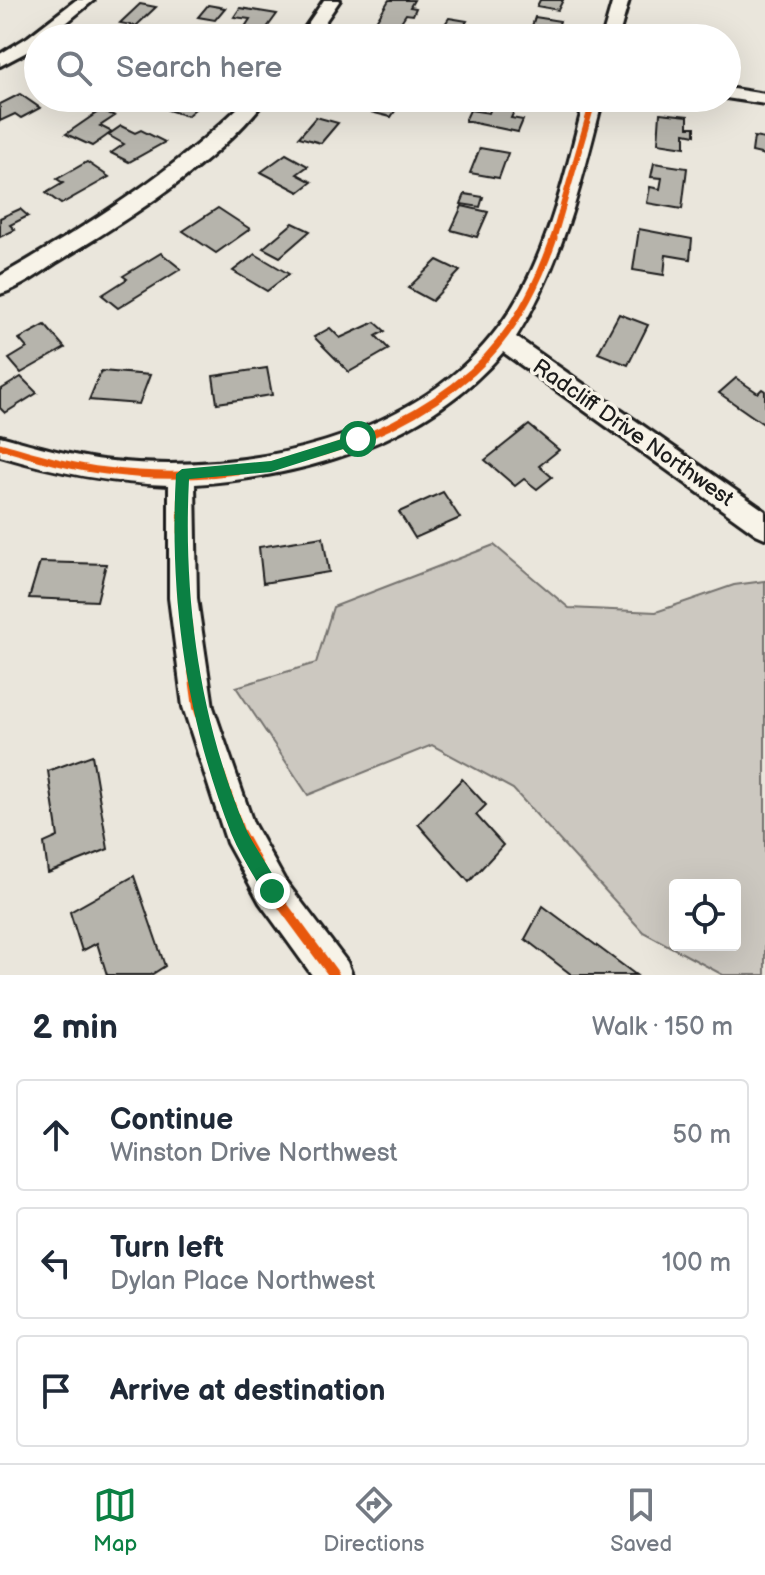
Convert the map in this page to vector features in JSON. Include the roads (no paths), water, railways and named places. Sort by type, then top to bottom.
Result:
[{"type":"street","points":[[56,24],[86,0]]},
{"type":"street","points":[[316,24],[332,0]]},
{"type":"street","points":[[614,24],[621,0]]},
{"type":"street","points":[[0,61],[24,47]]},
{"type":"street","points":[[741,95],[765,99]]},
{"type":"street","points":[[0,286],[110,221],[216,140],[244,112]]},
{"type":"street","points":[[0,446],[66,466],[125,473],[182,474],[271,466],[368,435],[422,408],[458,383],[490,354],[544,265],[563,211],[590,112]]},
{"type":"street","name":"Radcliff Drive Northwest","points":[[501,339],[765,526]]},
{"type":"street","points":[[182,474],[180,525],[183,598],[198,707],[239,831],[272,891],[334,975]]}]
